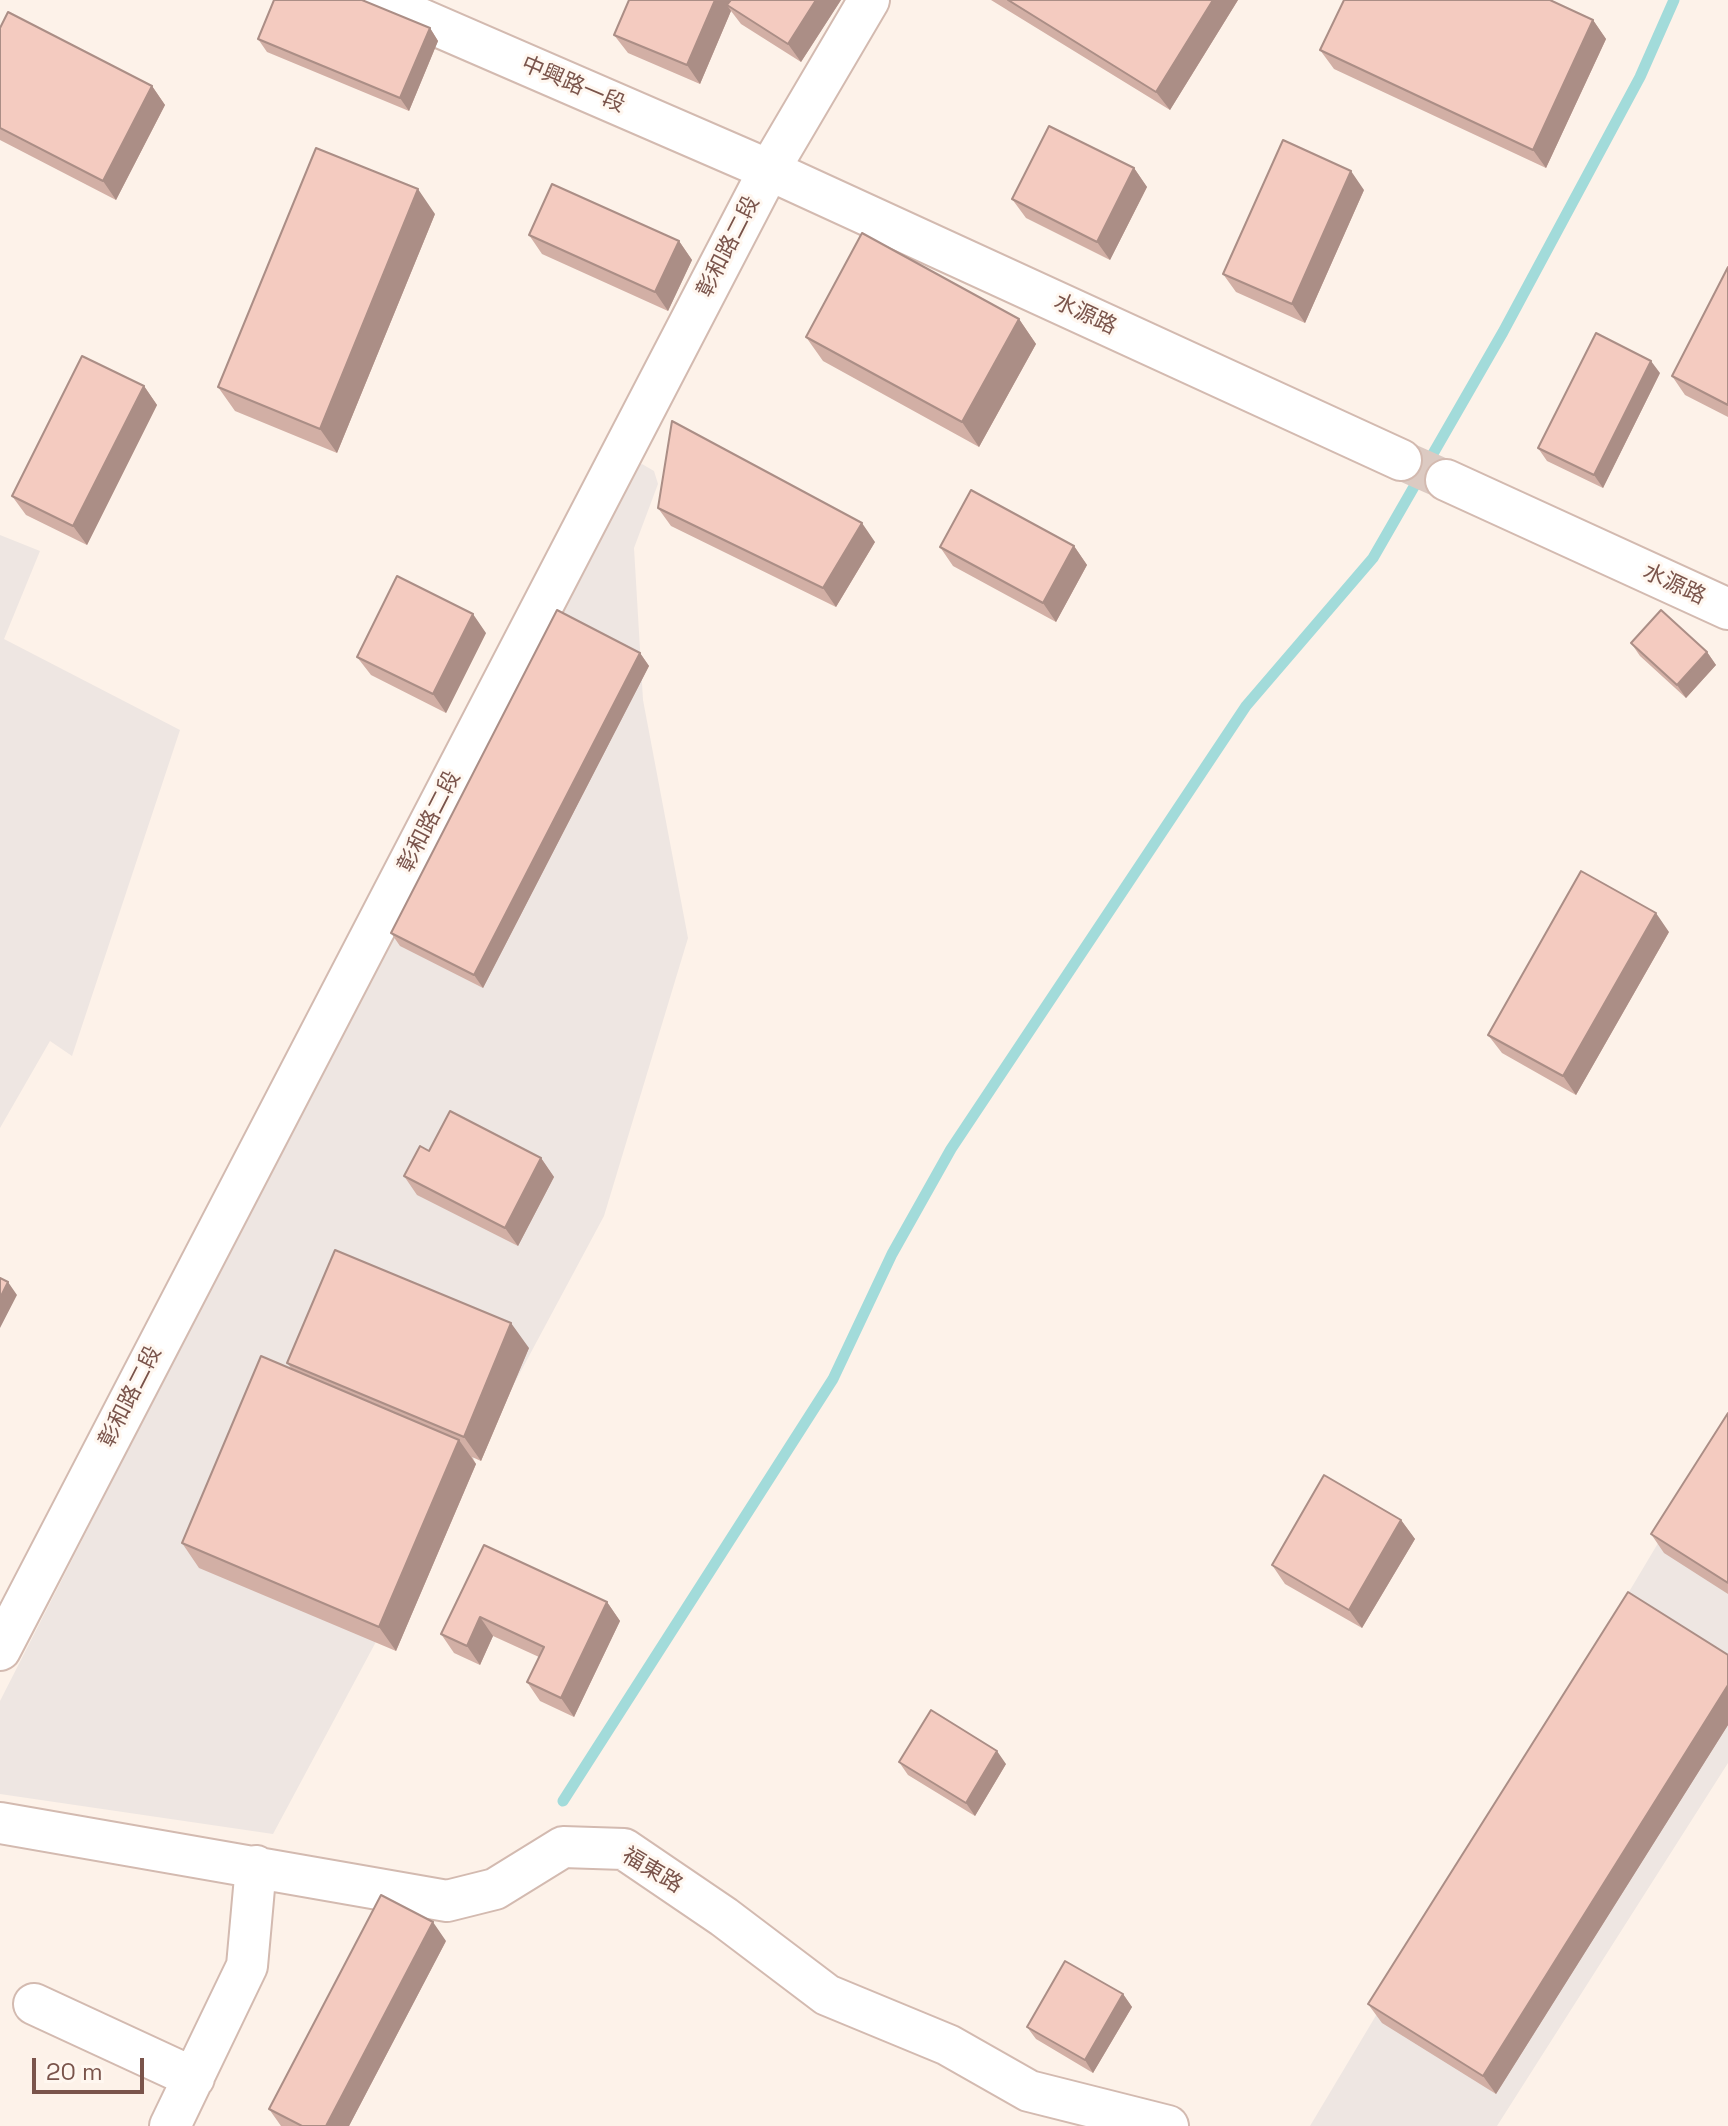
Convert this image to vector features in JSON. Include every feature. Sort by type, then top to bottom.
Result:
[{"type":"street","name":"彰和路二段","points":[[0,1650],[769,170],[869,0]]},
{"type":"street","name":"中興路一段","points":[[393,3],[769,170]]},
{"type":"street","name":"水源路","points":[[769,170],[1401,460]]},
{"type":"street","name":"水源路","points":[[1446,480],[1728,609]]},
{"type":"street","name":"福東路","points":[[0,1823],[447,1901],[495,1889],[563,1847],[624,1849],[724,1917],[827,1995],[948,2045],[1029,2091],[1168,2126]]},
{"type":"street","points":[[170,2126],[247,1966],[256,1866]]},
{"type":"street","points":[[34,2004],[194,2078]]},
{"type":"shaded area","points":[[642,464],[654,471],[658,484],[634,548],[643,700],[688,938],[604,1216],[273,1834],[0,1794],[0,1701],[628,469]]},
{"type":"shaded area","points":[[0,535],[40,551],[4,639],[180,730],[72,1056],[50,1041],[0,1128]]},
{"type":"shaded area","points":[[1728,1426],[1728,1763],[1497,2126],[1310,2126]]},
{"type":"building","points":[[274,0],[362,0],[430,28],[400,98],[258,39]]},
{"type":"building","points":[[629,0],[715,0],[687,65],[614,35]]},
{"type":"building","points":[[731,0],[816,0],[788,44],[727,5]]},
{"type":"building","points":[[1008,0],[1213,0],[1156,92]]},
{"type":"building","points":[[1344,0],[1550,0],[1593,20],[1533,150],[1320,50]]},
{"type":"building","points":[[8,12],[152,86],[103,181],[0,128],[0,28]]},
{"type":"building","points":[[1049,126],[1134,168],[1097,242],[1012,199]]},
{"type":"building","points":[[1283,140],[1351,171],[1292,304],[1223,274]]},
{"type":"building","points":[[316,148],[418,189],[320,429],[218,387]]},
{"type":"building","points":[[552,184],[679,241],[655,292],[529,235]]},
{"type":"building","points":[[862,233],[1019,319],[962,422],[806,337]]},
{"type":"building","points":[[1728,267],[1728,405],[1672,376]]},
{"type":"building","points":[[1596,333],[1651,361],[1594,475],[1538,448]]},
{"type":"building","points":[[82,356],[144,386],[73,526],[12,496]]},
{"type":"building","points":[[672,421],[862,523],[823,588],[658,508]]},
{"type":"building","points":[[971,490],[1074,546],[1043,603],[940,547]]},
{"type":"building","points":[[397,576],[473,614],[433,694],[357,657]]},
{"type":"building","points":[[557,610],[640,653],[474,975],[391,933]]},
{"type":"building","points":[[1661,610],[1707,652],[1677,685],[1631,643]]},
{"type":"building","points":[[1581,871],[1656,913],[1563,1076],[1488,1035]]},
{"type":"building","points":[[450,1111],[541,1158],[505,1228],[404,1176],[420,1146],[429,1151]]},
{"type":"building","points":[[335,1250],[511,1323],[464,1437],[287,1363]]},
{"type":"building","points":[[0,1278],[8,1282],[0,1298]]},
{"type":"building","points":[[261,1356],[459,1440],[379,1627],[182,1543]]},
{"type":"building","points":[[1728,1413],[1728,1583],[1651,1534]]},
{"type":"building","points":[[1324,1475],[1401,1520],[1349,1610],[1272,1565]]},
{"type":"building","points":[[484,1545],[607,1602],[561,1698],[527,1682],[544,1647],[480,1617],[467,1646],[441,1634]]},
{"type":"building","points":[[1628,1592],[1728,1655],[1728,1685],[1483,2076],[1368,2004]]},
{"type":"building","points":[[931,1710],[997,1751],[966,1803],[899,1762]]},
{"type":"building","points":[[381,1895],[433,1922],[326,2126],[302,2126],[269,2109]]},
{"type":"building","points":[[1065,1961],[1123,1994],[1085,2060],[1027,2027]]},
{"type":"waterway","points":[[563,1801],[833,1379],[892,1254],[951,1149],[1246,706],[1373,558],[1503,332],[1640,77],[1674,0]]},
{"type":"tunnel","points":[[1401,460],[1446,480]]}]
